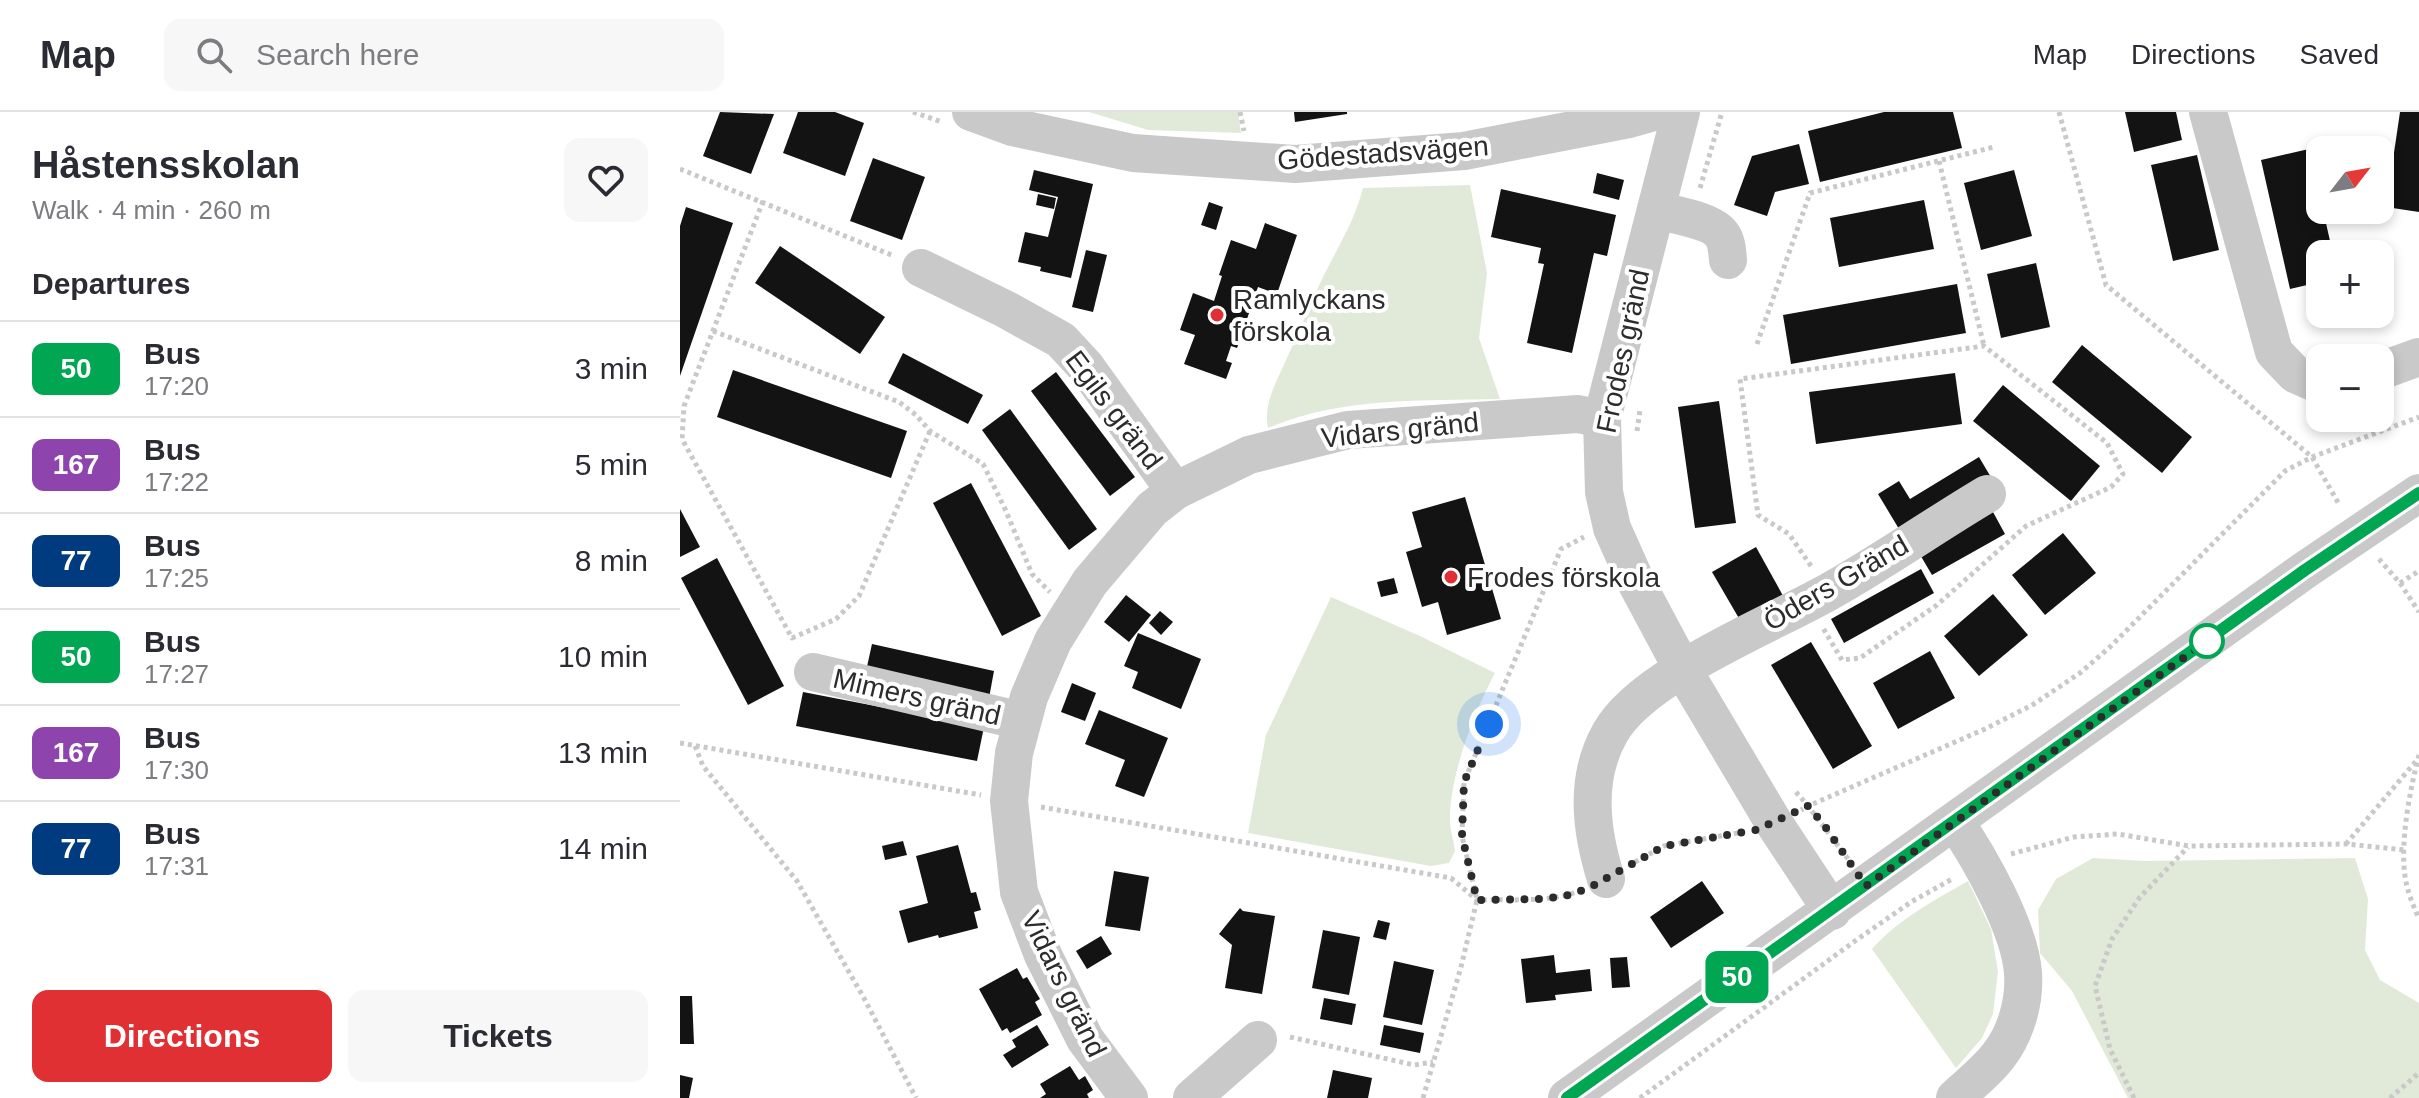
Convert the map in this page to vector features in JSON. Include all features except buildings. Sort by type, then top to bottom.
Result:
[{"type":"street","name":"Gödestadsvägen","points":[[971,112],[1012,127],[1133,153],[1295,164],[1464,151],[1654,112]]},
{"type":"street","name":"Frodes gränd","points":[[1681,112],[1673,215],[1602,419],[1604,492],[1612,528],[1637,584],[1683,670],[1774,823],[1832,911]]},
{"type":"street","points":[[2208,112],[2274,352],[2295,374],[2306,379]]},
{"type":"street","points":[[1673,215],[1701,221],[1720,231],[1727,245],[1728,260]]},
{"type":"street","name":"Egils gränd","points":[[921,268],[1061,340],[1086,367],[1175,491]]},
{"type":"street","points":[[2394,366],[2419,357]]},
{"type":"street","name":"Vidars gränd","points":[[1129,1098],[1085,1039],[1043,955],[1019,892],[1009,801],[1014,753],[1029,697],[1053,641],[1090,582],[1152,509],[1175,491],[1249,455],[1348,430],[1578,414],[1602,419]]},
{"type":"street","points":[[1567,1098],[2305,570],[2419,493]]},
{"type":"street","name":"Öders Gränd","points":[[1606,879],[1595,843],[1592,795],[1599,755],[1625,711],[1683,670],[1819,597],[1987,494]]},
{"type":"street","name":"Mimers gränd","points":[[813,672],[1022,721]]},
{"type":"street","points":[[1955,822],[2006,916],[2016,940],[2023,972],[2022,998],[2014,1031],[1999,1055],[1955,1098]]},
{"type":"street","points":[[1192,1098],[1258,1040]]},
{"type":"path","points":[[1673,215],[1722,112]]},
{"type":"path","points":[[2059,112],[2106,285],[2312,457],[2340,506]]},
{"type":"path","points":[[1757,344],[1810,193],[1994,147]]},
{"type":"path","points":[[1939,161],[1984,346],[2107,443],[2123,474],[2111,487],[2026,526],[1937,605],[1860,658],[1842,660],[1819,597],[1789,534],[1758,515],[1740,379],[1984,346]]},
{"type":"path","points":[[680,169],[921,268]]},
{"type":"path","points":[[763,201],[684,406],[682,439],[792,638],[836,619],[859,596],[930,431]]},
{"type":"path","points":[[713,331],[899,402],[930,431],[983,464],[1032,574],[1071,612]]},
{"type":"path","points":[[1637,439],[1640,410]]},
{"type":"path","points":[[680,743],[1451,878],[1477,900],[1543,899],[1569,895],[1606,879],[1664,846],[1756,830],[1774,823],[2034,704],[2080,673],[2110,647],[2285,471],[2312,457],[2419,417]]},
{"type":"path","points":[[1423,1098],[1477,900],[1462,836],[1464,782],[1561,549],[1595,531],[1612,528]]},
{"type":"path","points":[[2372,551],[2400,583],[2419,612]]},
{"type":"path","points":[[2400,583],[2419,571]]},
{"type":"path","points":[[695,745],[703,766],[797,881],[865,1000],[916,1098]]},
{"type":"path","points":[[2346,844],[2418,757]]},
{"type":"path","points":[[2418,757],[2407,819],[2404,875],[2419,919]]},
{"type":"path","points":[[1792,788],[1824,825],[1889,918]]},
{"type":"path","points":[[2134,1098],[2110,1049],[2095,986],[2112,939],[2140,897],[2189,846]]},
{"type":"path","points":[[1258,1040],[1278,1035],[1414,1065],[1433,1062]]},
{"type":"path","points":[[2390,1098],[2419,1073]]},
{"type":"green space","points":[[1089,112],[1238,112],[1241,133],[1148,130]]},
{"type":"green space","points":[[1470,185],[1487,273],[1479,338],[1500,399],[1352,406],[1295,418],[1268,428],[1267,410],[1272,392],[1351,222],[1363,188]]},
{"type":"green space","points":[[1331,597],[1495,673],[1471,725],[1458,765],[1450,821],[1455,851],[1449,863],[1431,866],[1248,833],[1266,735]]},
{"type":"green space","points":[[2093,858],[2145,861],[2355,858],[2368,899],[2365,950],[2380,980],[2419,1003],[2419,1098],[2128,1098],[2072,991],[2040,953],[2038,910],[2056,879]]},
{"type":"green space","points":[[1968,881],[1991,929],[1998,972],[1993,1014],[1982,1038],[1956,1068],[1872,949],[1905,919]]},
{"type":"bus line","name":"50","points":[[1567,1098],[2305,570],[2419,493]]},
{"type":"place","name":"Ramlyckans förskola","points":[[1217,315]]},
{"type":"place","name":"Frodes förskola","points":[[1451,577]]},
{"type":"route","points":[[1489,724],[1464,782],[1462,836],[1477,900],[1543,899],[1569,895],[1589,888],[1664,846],[1756,830],[1808,806],[1866,886],[2207,641]]}]
